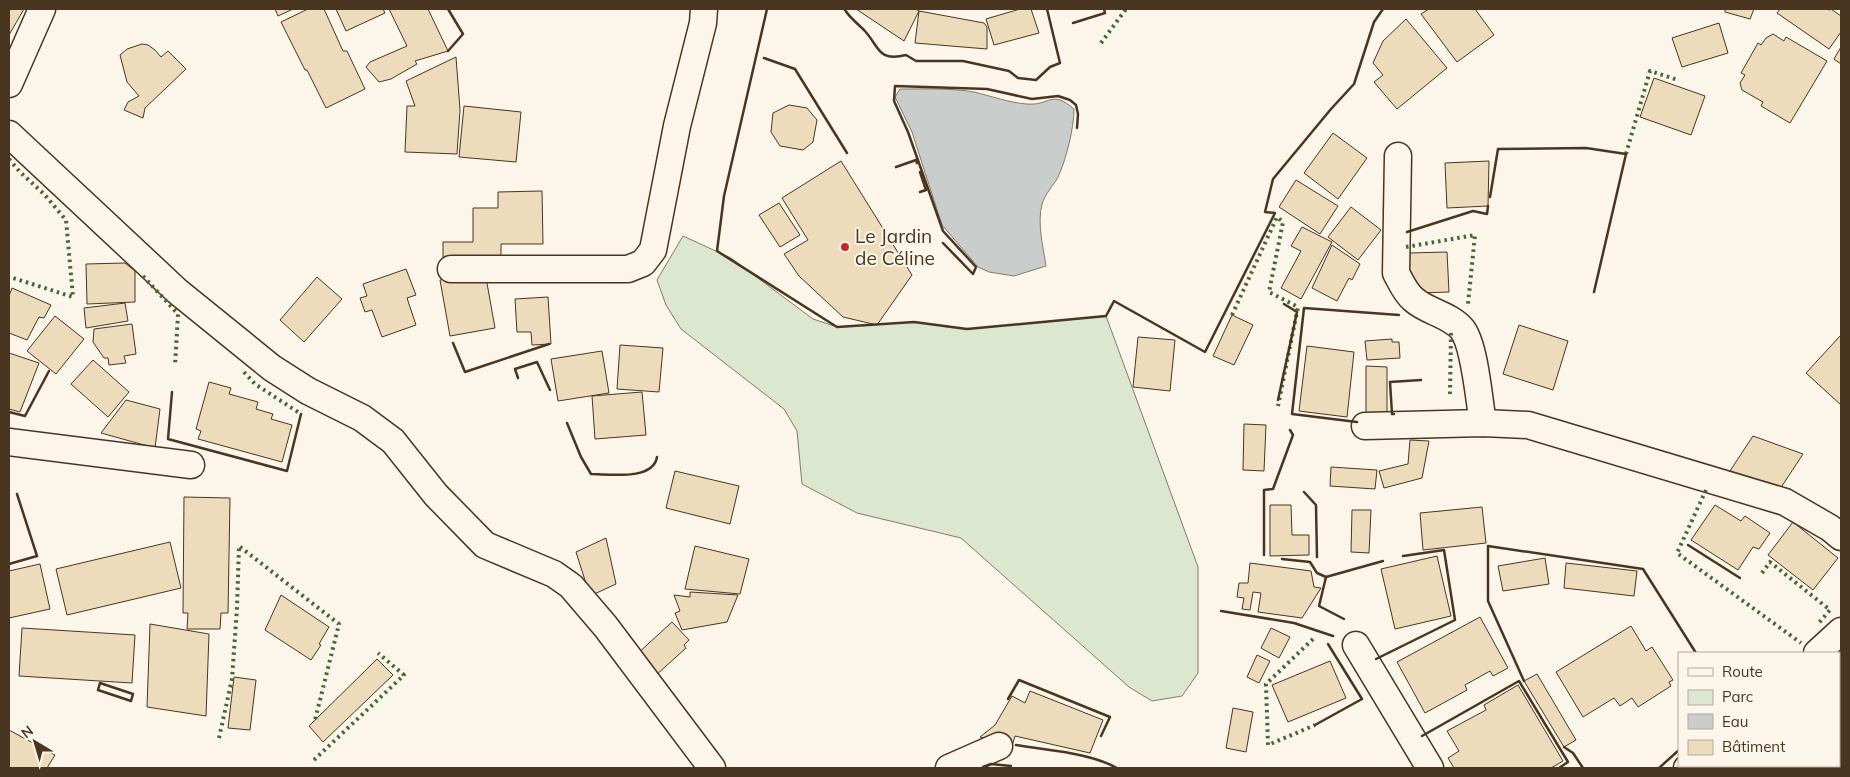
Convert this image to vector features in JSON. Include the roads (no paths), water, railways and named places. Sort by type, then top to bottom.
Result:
[{"type":"street","points":[[9,84],[42,9]]},
{"type":"street","points":[[451,269],[628,269],[643,263],[653,250],[677,126],[703,23],[704,9]]},
{"type":"street","points":[[9,134],[178,290],[272,368],[308,391],[362,418],[393,441],[436,495],[485,546],[554,574],[571,586],[606,627],[712,768]]},
{"type":"street","points":[[1398,156],[1396,273],[1405,290],[1413,299],[1452,320],[1463,330],[1470,346],[1483,423]]},
{"type":"street","points":[[1365,426],[1483,423],[1528,425],[1784,502],[1830,528],[1841,537]]},
{"type":"street","points":[[9,442],[192,466]]},
{"type":"street","points":[[1818,652],[1841,631]]},
{"type":"street","points":[[1356,645],[1430,768]]},
{"type":"street","points":[[949,768],[999,746]]},
{"type":"water","points":[[900,89],[974,92],[1027,104],[1055,99],[1066,103],[1074,109],[1071,134],[1064,162],[1058,177],[1042,204],[1040,219],[1041,235],[1046,266],[1014,276],[989,272],[978,267],[942,225],[912,132],[895,97]]},
{"type":"place","name":"Le Jardin de Céline","points":[[845,247]]}]
